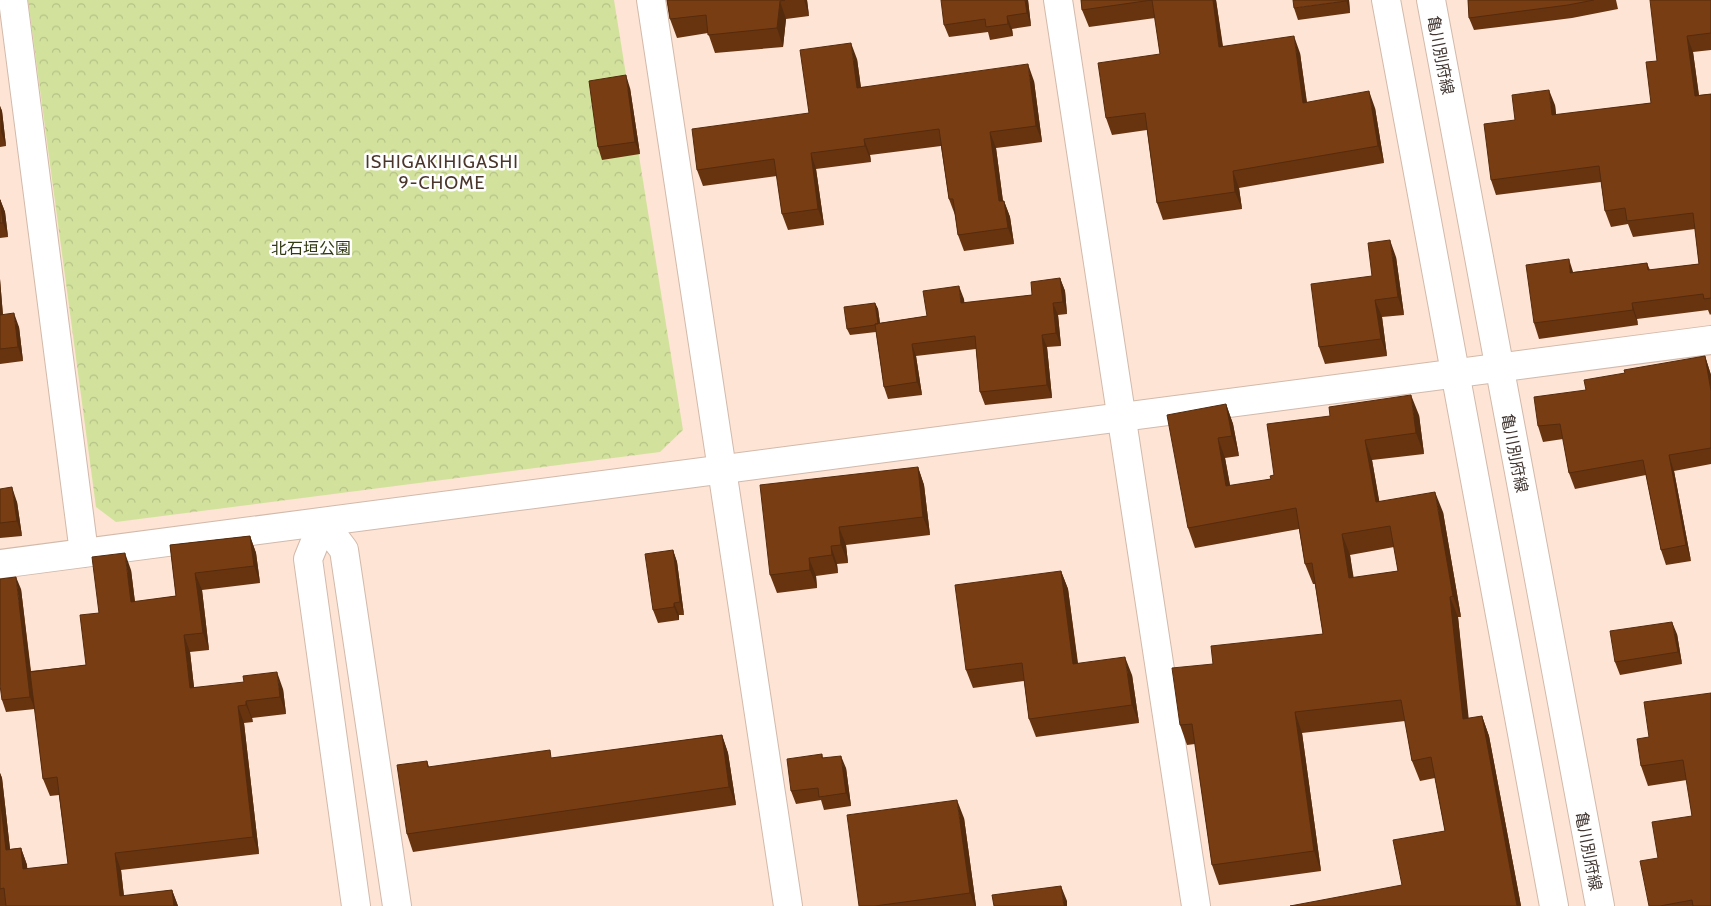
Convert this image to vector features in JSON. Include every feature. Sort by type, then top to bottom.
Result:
[{"type":"street","points":[[13,0],[84,553]]},
{"type":"street","points":[[651,0],[788,906]]},
{"type":"street","points":[[1058,0],[1196,906]]},
{"type":"street","points":[[1386,0],[1554,906]]},
{"type":"street","name":"亀川別府線","points":[[1431,0],[1600,906]]},
{"type":"street","points":[[0,564],[1711,340]]},
{"type":"street","points":[[323,522],[308,559],[356,906]]},
{"type":"street","points":[[323,522],[344,550],[397,906]]},
{"type":"green space","name":"北石垣公園","points":[[28,0],[614,0],[683,430],[660,452],[116,522],[96,507]]},
{"type":"building","points":[[667,0],[785,0],[780,1],[777,28],[708,35],[706,15],[670,19]]},
{"type":"building","points":[[941,0],[1025,0],[1027,13],[1007,16],[1008,24],[986,27],[985,19],[944,25]]},
{"type":"building","points":[[1081,0],[1152,0],[1082,10]]},
{"type":"building","points":[[1152,0],[1213,0],[1219,47],[1294,36],[1303,103],[1369,91],[1378,146],[1233,171],[1235,192],[1157,203],[1145,113],[1106,118],[1098,63],[1160,54]]},
{"type":"building","points":[[1293,0],[1346,0],[1346,1],[1294,8]]},
{"type":"building","points":[[1468,0],[1594,0],[1469,18]]},
{"type":"building","points":[[1650,0],[1711,0],[1711,33],[1687,36],[1695,96],[1711,94],[1711,298],[1704,299],[1703,294],[1632,303],[1633,310],[1534,323],[1526,265],[1569,259],[1570,273],[1647,263],[1648,270],[1699,264],[1693,213],[1627,221],[1625,208],[1605,211],[1599,166],[1491,180],[1484,124],[1515,120],[1512,95],[1549,90],[1552,115],[1651,103],[1646,62],[1657,61]]},
{"type":"building","points":[[851,43],[857,88],[1028,64],[1036,126],[990,132],[999,201],[1004,201],[1008,228],[958,235],[953,199],[949,199],[939,129],[864,139],[865,146],[811,153],[818,209],[782,214],[774,159],[697,170],[692,129],[809,113],[800,50]]},
{"type":"building","points":[[626,75],[635,142],[598,147],[589,81]]},
{"type":"building","points":[[0,200],[3,223],[0,223]]},
{"type":"building","points":[[1390,240],[1398,297],[1375,300],[1381,339],[1319,347],[1311,284],[1372,276],[1368,243]]},
{"type":"building","points":[[1060,278],[1063,302],[1053,303],[1056,333],[1042,335],[1047,385],[980,392],[975,336],[912,344],[917,382],[884,387],[875,324],[927,316],[923,291],[959,286],[961,303],[1032,295],[1031,282]]},
{"type":"building","points":[[875,303],[878,324],[847,329],[844,307]]},
{"type":"building","points":[[14,313],[18,347],[0,349],[0,315]]},
{"type":"building","points":[[1705,356],[1711,391],[1711,448],[1669,455],[1686,545],[1661,550],[1643,460],[1569,473],[1560,424],[1538,426],[1534,397],[1586,390],[1584,380],[1625,373],[1624,370]]},
{"type":"building","points":[[1411,395],[1416,433],[1365,440],[1376,502],[1435,492],[1453,596],[1450,597],[1463,719],[1482,716],[1517,906],[1290,906],[1402,885],[1393,840],[1445,831],[1431,757],[1412,761],[1401,700],[1295,712],[1314,851],[1212,865],[1192,724],[1180,725],[1172,668],[1213,664],[1211,646],[1323,634],[1312,563],[1305,564],[1296,508],[1188,528],[1167,415],[1226,404],[1232,436],[1218,438],[1226,486],[1271,479],[1270,476],[1274,475],[1267,424],[1330,416],[1329,407]],"holes":[[[1390,526],[1398,571],[1349,578],[1342,534]]]},
{"type":"building","points":[[918,467],[923,517],[839,527],[841,545],[831,546],[832,555],[809,558],[810,570],[770,575],[760,485]]},
{"type":"building","points":[[12,487],[17,521],[0,523],[0,489]]},
{"type":"building","points":[[250,536],[254,566],[195,573],[203,633],[184,635],[190,688],[244,682],[243,676],[277,672],[280,697],[246,701],[246,705],[238,706],[253,837],[115,853],[120,896],[172,890],[174,906],[6,906],[4,888],[0,889],[0,797],[6,850],[21,848],[23,869],[68,864],[57,777],[43,779],[30,672],[86,665],[80,615],[99,613],[92,557],[125,553],[131,602],[176,596],[170,545]]},
{"type":"building","points":[[673,550],[680,602],[674,603],[674,607],[653,610],[645,554]]},
{"type":"building","points":[[1061,571],[1073,664],[1125,657],[1132,705],[1029,719],[1022,663],[966,670],[955,585]]},
{"type":"building","points":[[16,577],[30,697],[2,700],[0,685],[0,579]]},
{"type":"building","points":[[1672,622],[1678,652],[1615,662],[1610,631]]},
{"type":"building","points":[[1711,693],[1711,906],[1693,906],[1692,900],[1660,906],[1649,906],[1640,861],[1658,858],[1652,822],[1692,816],[1683,760],[1641,766],[1637,739],[1649,737],[1644,702]]},
{"type":"building","points":[[722,735],[729,787],[407,834],[397,765],[427,761],[428,767],[550,750],[551,758]]},
{"type":"building","points":[[822,754],[822,758],[841,756],[846,793],[819,797],[818,788],[791,791],[787,759]]},
{"type":"building","points":[[957,800],[970,893],[875,906],[859,906],[847,815]]},
{"type":"building","points":[[1061,886],[1064,906],[994,906],[992,895]]},
{"type":"district","name":"ISHIGAKIHIGASHI 9-CHOME","points":[[442,172]]}]
